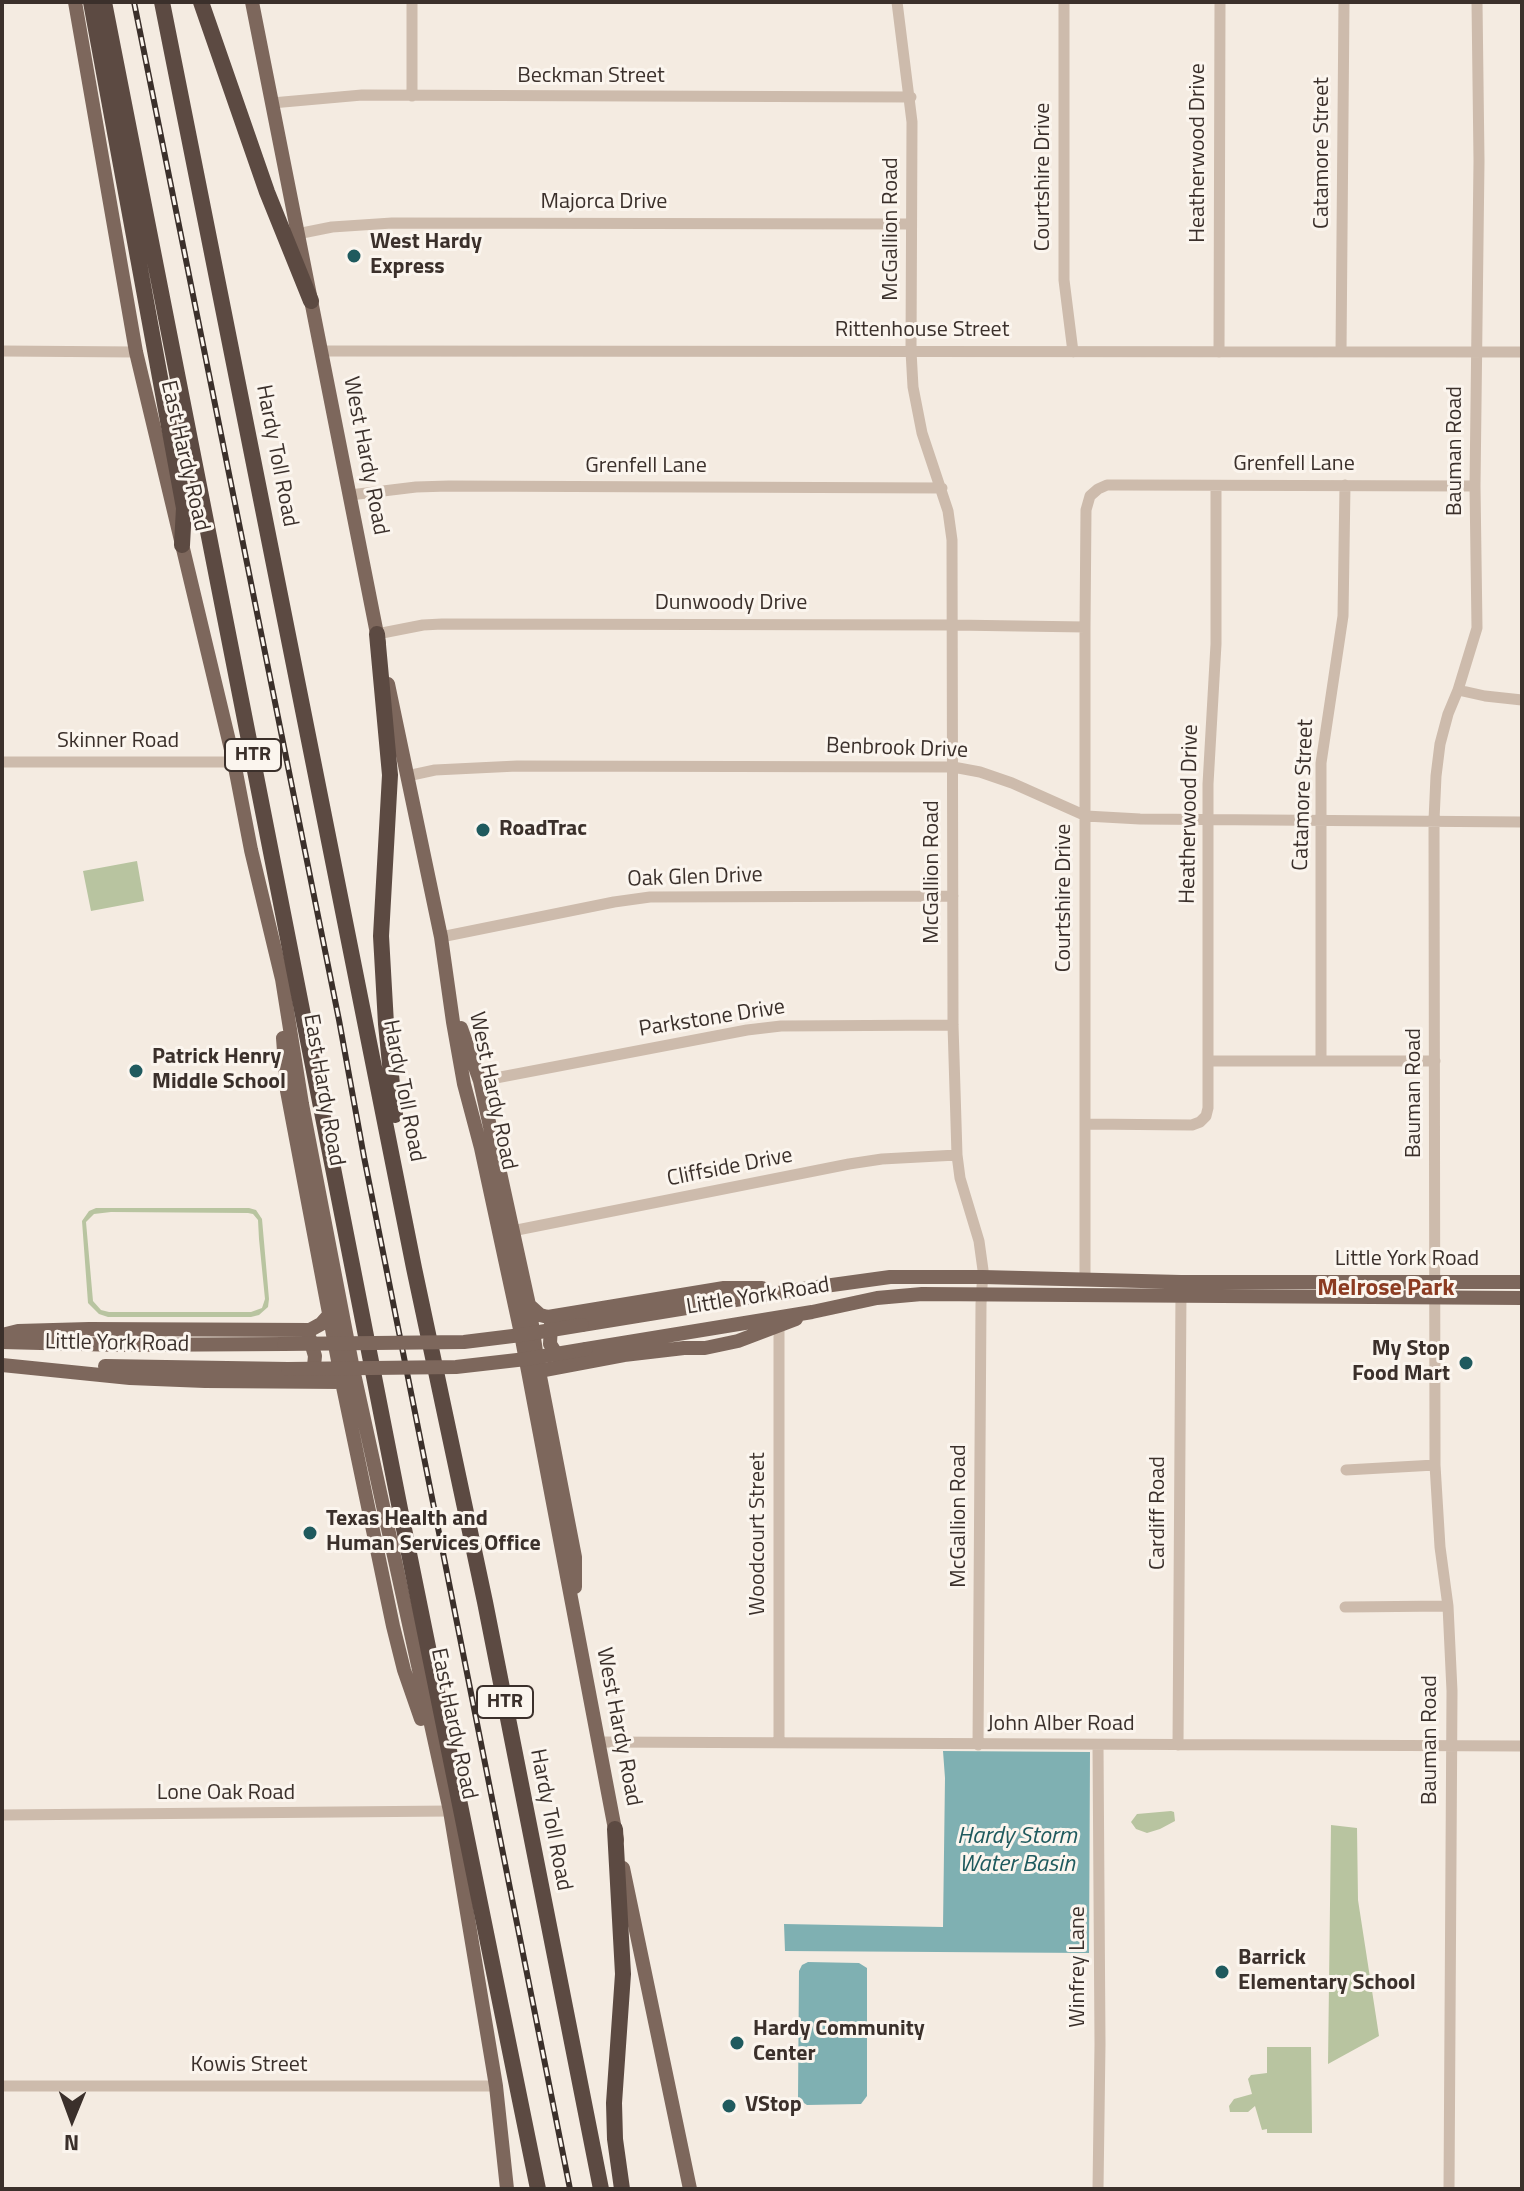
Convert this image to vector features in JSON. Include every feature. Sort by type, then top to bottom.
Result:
[{"type":"highway","points":[[91,2],[184,508],[182,545]]},
{"type":"highway","name":"HTR","points":[[104,2],[404,1530],[538,2189]]},
{"type":"highway","name":"Hardy Toll Road","points":[[162,2],[601,2189]]},
{"type":"highway","points":[[201,2],[267,192],[311,301]]},
{"type":"highway","points":[[377,634],[390,775],[381,907],[382,964],[405,1216]]},
{"type":"highway","points":[[615,1829],[623,1974],[614,2103],[622,2189]]},
{"type":"main road","name":"East Hardy Road","points":[[75,2],[136,352],[234,762],[251,850],[282,979],[302,1104],[353,1369],[450,1811],[496,2086],[507,2189]]},
{"type":"main road","name":"West Hardy Road","points":[[252,2],[377,634],[441,937],[464,1084],[481,1148],[526,1359],[615,1829],[690,2189]]},
{"type":"main road","points":[[282,979],[287,1091],[342,1382],[404,1670],[450,1811]]},
{"type":"main road","points":[[451,998],[480,1081],[529,1305],[575,1557],[575,1623]]},
{"type":"main road","name":"Little York Road","points":[[2,1342],[119,1345],[464,1342],[890,1277],[1085,1279],[1181,1289],[1522,1298]]},
{"type":"main road","name":"Little York Road","points":[[2,1364],[288,1369],[456,1367],[526,1359],[812,1312],[877,1298],[922,1294],[1522,1282]]},
{"type":"main road","points":[[529,1305],[540,1315],[548,1317],[724,1288],[803,1289]]},
{"type":"main road","points":[[539,1371],[639,1353],[705,1348],[738,1341],[812,1312]]},
{"type":"main road","points":[[2,1335],[18,1331],[89,1329],[310,1330],[329,1315]]},
{"type":"main road","points":[[560,1315],[551,1324],[550,1344],[559,1358],[580,1363]]},
{"type":"main road","points":[[296,1329],[310,1339],[315,1356],[313,1376],[303,1383]]},
{"type":"main road","points":[[2,1364],[130,1378],[342,1382]]},
{"type":"street","points":[[412,2],[412,96]]},
{"type":"street","name":"McGallion Road","points":[[897,2],[911,97],[911,351],[916,409],[942,488],[952,540],[953,1025],[957,1155],[960,1178],[979,1241],[983,1277],[978,1745]]},
{"type":"street","name":"Courtshire Drive","points":[[1064,2],[1064,280],[1073,352]]},
{"type":"street","name":"Heatherwood Drive","points":[[1219,352],[1220,2]]},
{"type":"street","name":"Catamore Street","points":[[1341,352],[1344,2]]},
{"type":"street","name":"Bauman Road","points":[[1449,2189],[1452,1746],[1448,1606],[1440,1547],[1435,1465],[1434,820],[1440,744],[1477,628],[1477,2]]},
{"type":"street","name":"Beckman Street","points":[[272,103],[338,96],[911,97]]},
{"type":"street","name":"Majorca Drive","points":[[297,234],[332,227],[392,223],[911,224]]},
{"type":"street","points":[[2,351],[136,352]]},
{"type":"street","name":"Rittenhouse Street","points":[[321,351],[1522,352]]},
{"type":"street","name":"Grenfell Lane","points":[[1086,517],[1090,496],[1107,485],[1475,486]]},
{"type":"street","name":"Catamore Street","points":[[1321,1061],[1323,740],[1343,616],[1345,485]]},
{"type":"street","name":"Grenfell Lane","points":[[350,495],[438,486],[942,488]]},
{"type":"street","name":"Heatherwood Drive","points":[[1085,1124],[1182,1125],[1200,1122],[1208,1108],[1209,747],[1216,644],[1216,486]]},
{"type":"street","name":"Courtshire Drive","points":[[1085,1279],[1086,517]]},
{"type":"street","name":"Dunwoody Drive","points":[[377,634],[442,624],[1085,627]]},
{"type":"street","points":[[1458,690],[1522,700]]},
{"type":"street","name":"Skinner Road","points":[[2,762],[234,762]]},
{"type":"street","name":"Benbrook Drive","points":[[407,776],[435,770],[517,766],[953,767],[1012,783],[1086,816],[1522,822]]},
{"type":"street","name":"Oak Glen Drive","points":[[441,937],[650,897],[953,896]]},
{"type":"street","name":"Parkstone Drive","points":[[480,1081],[747,1030],[781,1026],[953,1025]]},
{"type":"street","points":[[1209,1061],[1435,1061]]},
{"type":"street","name":"Cliffside Drive","points":[[512,1231],[849,1164],[957,1155]]},
{"type":"street","name":"Cardiff Road","points":[[1178,1745],[1181,1289]]},
{"type":"street","name":"Woodcourt Street","points":[[779,1326],[779,1743]]},
{"type":"street","points":[[1346,1470],[1435,1465]]},
{"type":"street","points":[[1345,1607],[1448,1606]]},
{"type":"street","name":"John Alber Road","points":[[599,1742],[1522,1746]]},
{"type":"street","name":"Winfrey Lane","points":[[1098,1745],[1098,2189]]},
{"type":"street","name":"Lone Oak Road","points":[[2,1815],[450,1811]]},
{"type":"street","name":"Kowis Street","points":[[2,2086],[496,2086]]},
{"type":"green space","points":[[137,861],[144,901],[91,911],[83,871]]},
{"type":"green space","points":[[96,1208],[256,1210],[262,1219],[268,1307],[251,1317],[108,1317],[99,1314],[88,1303],[82,1221],[89,1211]],"holes":[[[248,1213],[258,1220],[265,1299],[262,1308],[251,1312],[109,1312],[101,1310],[93,1301],[86,1222],[94,1214]]]},
{"type":"green space","points":[[1174,1812],[1175,1821],[1147,1833],[1136,1829],[1131,1822],[1137,1814]]},
{"type":"green space","points":[[1331,1825],[1357,1828],[1358,1900],[1379,2036],[1328,2064]]},
{"type":"green space","points":[[1267,2047],[1311,2047],[1312,2133],[1267,2133],[1267,2129],[1262,2130],[1255,2106],[1248,2112],[1230,2112],[1229,2106],[1234,2099],[1252,2094],[1248,2079],[1251,2075],[1267,2073]]},
{"type":"water","name":"Hardy Storm Water Basin","points":[[943,1751],[1090,1752],[1089,1953],[785,1951],[784,1924],[943,1927]]},
{"type":"water","points":[[808,1962],[859,1963],[867,1968],[867,2096],[861,2104],[807,2105],[798,2099],[799,1971]]},
{"type":"railway","points":[[134,2],[570,2189]]},
{"type":"place","name":"West Hardy Express","points":[[354,256]]},
{"type":"place","name":"RoadTrac","points":[[483,830]]},
{"type":"place","name":"Patrick Henry Middle School","points":[[136,1071]]},
{"type":"place","name":"My Stop Food Mart","points":[[1466,1363]]},
{"type":"place","name":"Texas Health and Human Services Office","points":[[310,1533]]},
{"type":"place","name":"Barrick Elementary School","points":[[1222,1972]]},
{"type":"place","name":"Hardy Community Center","points":[[737,2043]]},
{"type":"place","name":"VStop","points":[[729,2106]]},
{"type":"district","name":"Melrose Park","points":[[1386,1289]]}]
